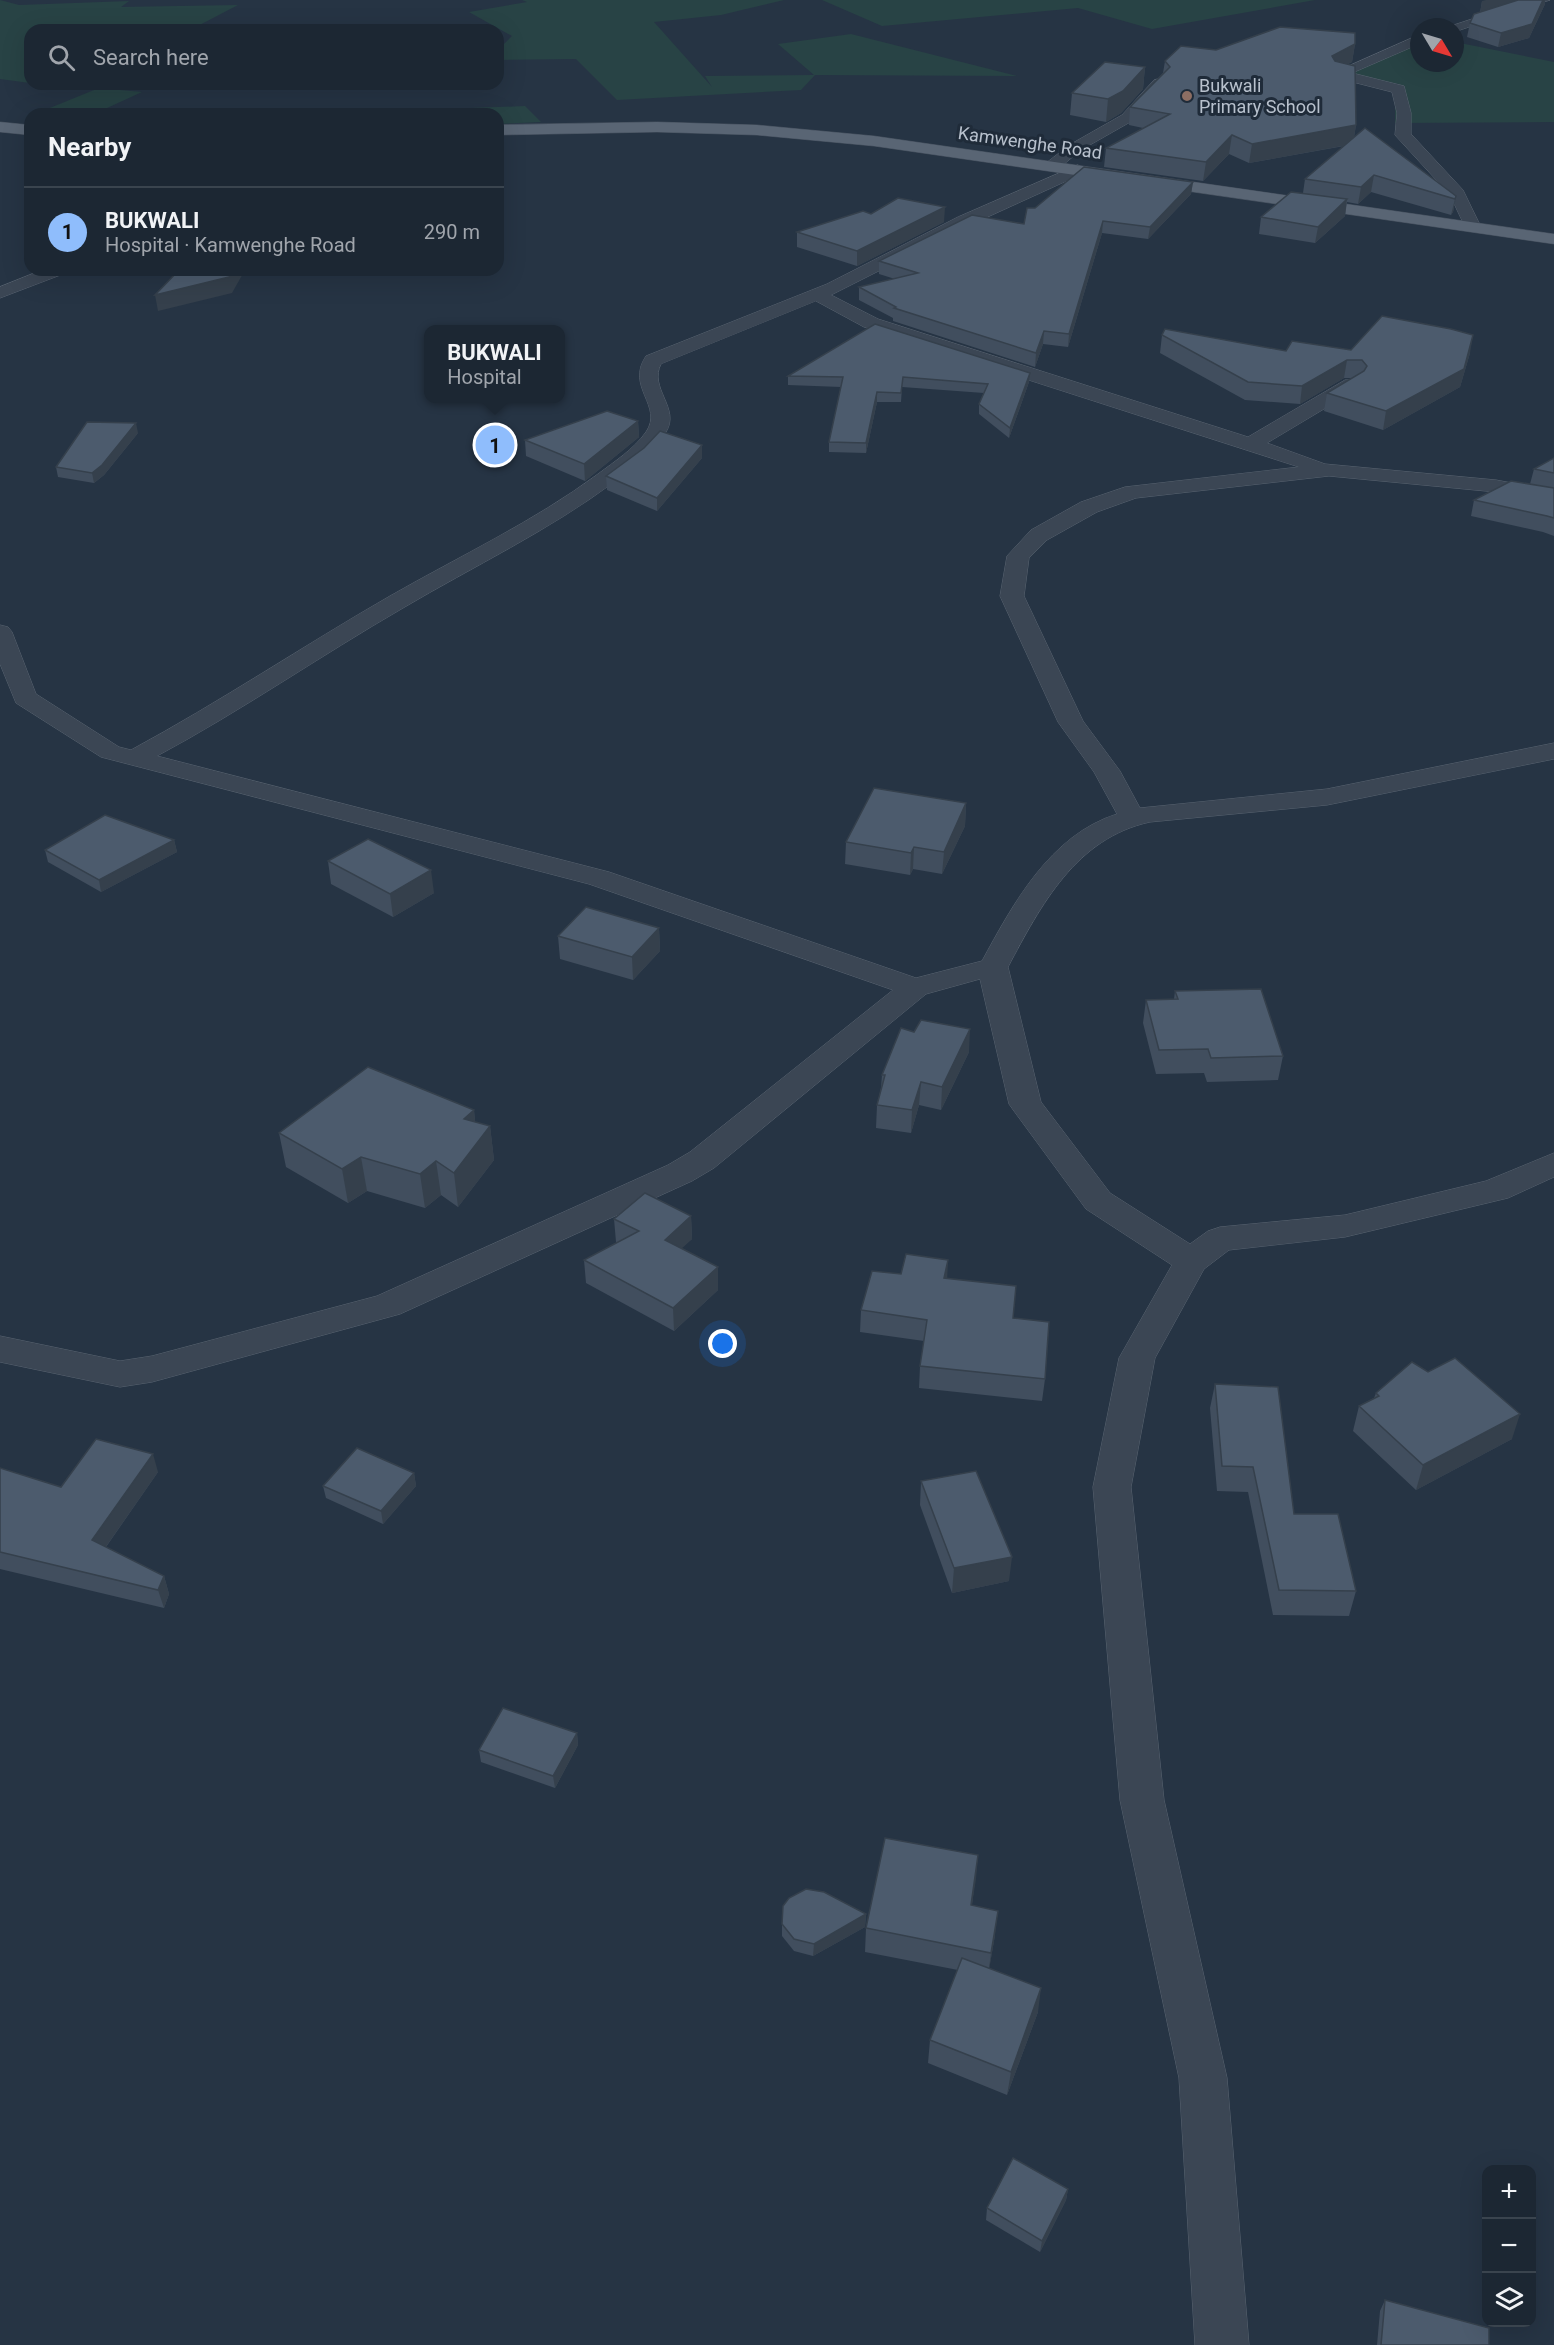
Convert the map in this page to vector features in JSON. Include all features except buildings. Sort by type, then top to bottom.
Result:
[{"type":"main road","points":[[0,127],[24,129]]},
{"type":"main road","name":"Kamwenghe Road","points":[[504,130],[657,127],[757,130],[874,141],[1554,239]]},
{"type":"street","points":[[1464,24],[1544,0]]},
{"type":"street","points":[[1410,43],[1340,71],[1338,74],[1399,88],[1404,113],[1403,135],[1457,193],[1473,227]]},
{"type":"street","points":[[1053,166],[1076,147],[1126,117],[1159,83]]},
{"type":"street","points":[[135,758],[262,686],[399,600],[587,493],[641,451],[660,429],[660,409],[646,379],[647,368],[653,360],[816,294],[964,221],[1078,170]]},
{"type":"street","points":[[0,293],[42,276]]},
{"type":"street","points":[[816,294],[871,323],[1073,386],[1248,446],[1329,470],[1497,486],[1554,497]]},
{"type":"street","points":[[1248,446],[1352,384]]},
{"type":"street","points":[[1132,818],[1107,771],[1071,722],[1012,596],[1018,556],[1039,535],[1089,507],[1133,492],[1329,470]]},
{"type":"street","points":[[0,632],[25,698],[110,752],[599,878],[915,988]]},
{"type":"street","points":[[1191,1262],[1098,1201],[1025,1104],[993,967],[1009,938],[1062,861],[1093,834],[1132,818],[1326,797],[1554,751]]},
{"type":"street","points":[[0,1349],[120,1374],[153,1369],[388,1305],[693,1166],[915,988],[993,967]]},
{"type":"street","points":[[1221,2345],[1203,2078],[1142,1800],[1112,1487],[1137,1358],[1191,1262],[1220,1239],[1345,1226],[1496,1190],[1554,1164]]},
{"type":"green space","points":[[0,0],[19,5],[129,1],[121,7],[238,5],[202,24],[24,24],[24,82],[0,79]]},
{"type":"green space","points":[[522,0],[784,0],[721,15],[654,22],[712,87],[705,76],[814,75],[778,44],[851,34],[1017,76],[815,75],[801,90],[617,100],[576,59],[504,60],[504,44],[512,36],[504,32],[504,24],[490,24],[469,12],[527,2]]},
{"type":"green space","points":[[822,0],[1315,0],[1152,29],[1078,8],[882,26]]},
{"type":"green space","points":[[1464,44],[1554,62],[1554,122],[1395,123],[1395,86],[1400,86],[1399,84],[1345,74],[1410,46],[1410,72],[1464,72]]},
{"type":"green space","points":[[94,90],[142,92],[107,108],[50,108]]},
{"type":"green space","points":[[525,106],[541,122],[504,124],[504,108],[471,108]]},
{"type":"place","name":"Bukwali Primary School","points":[[1187,96]]},
{"type":"place","name":"BUKWALI","points":[[495,445]]}]
